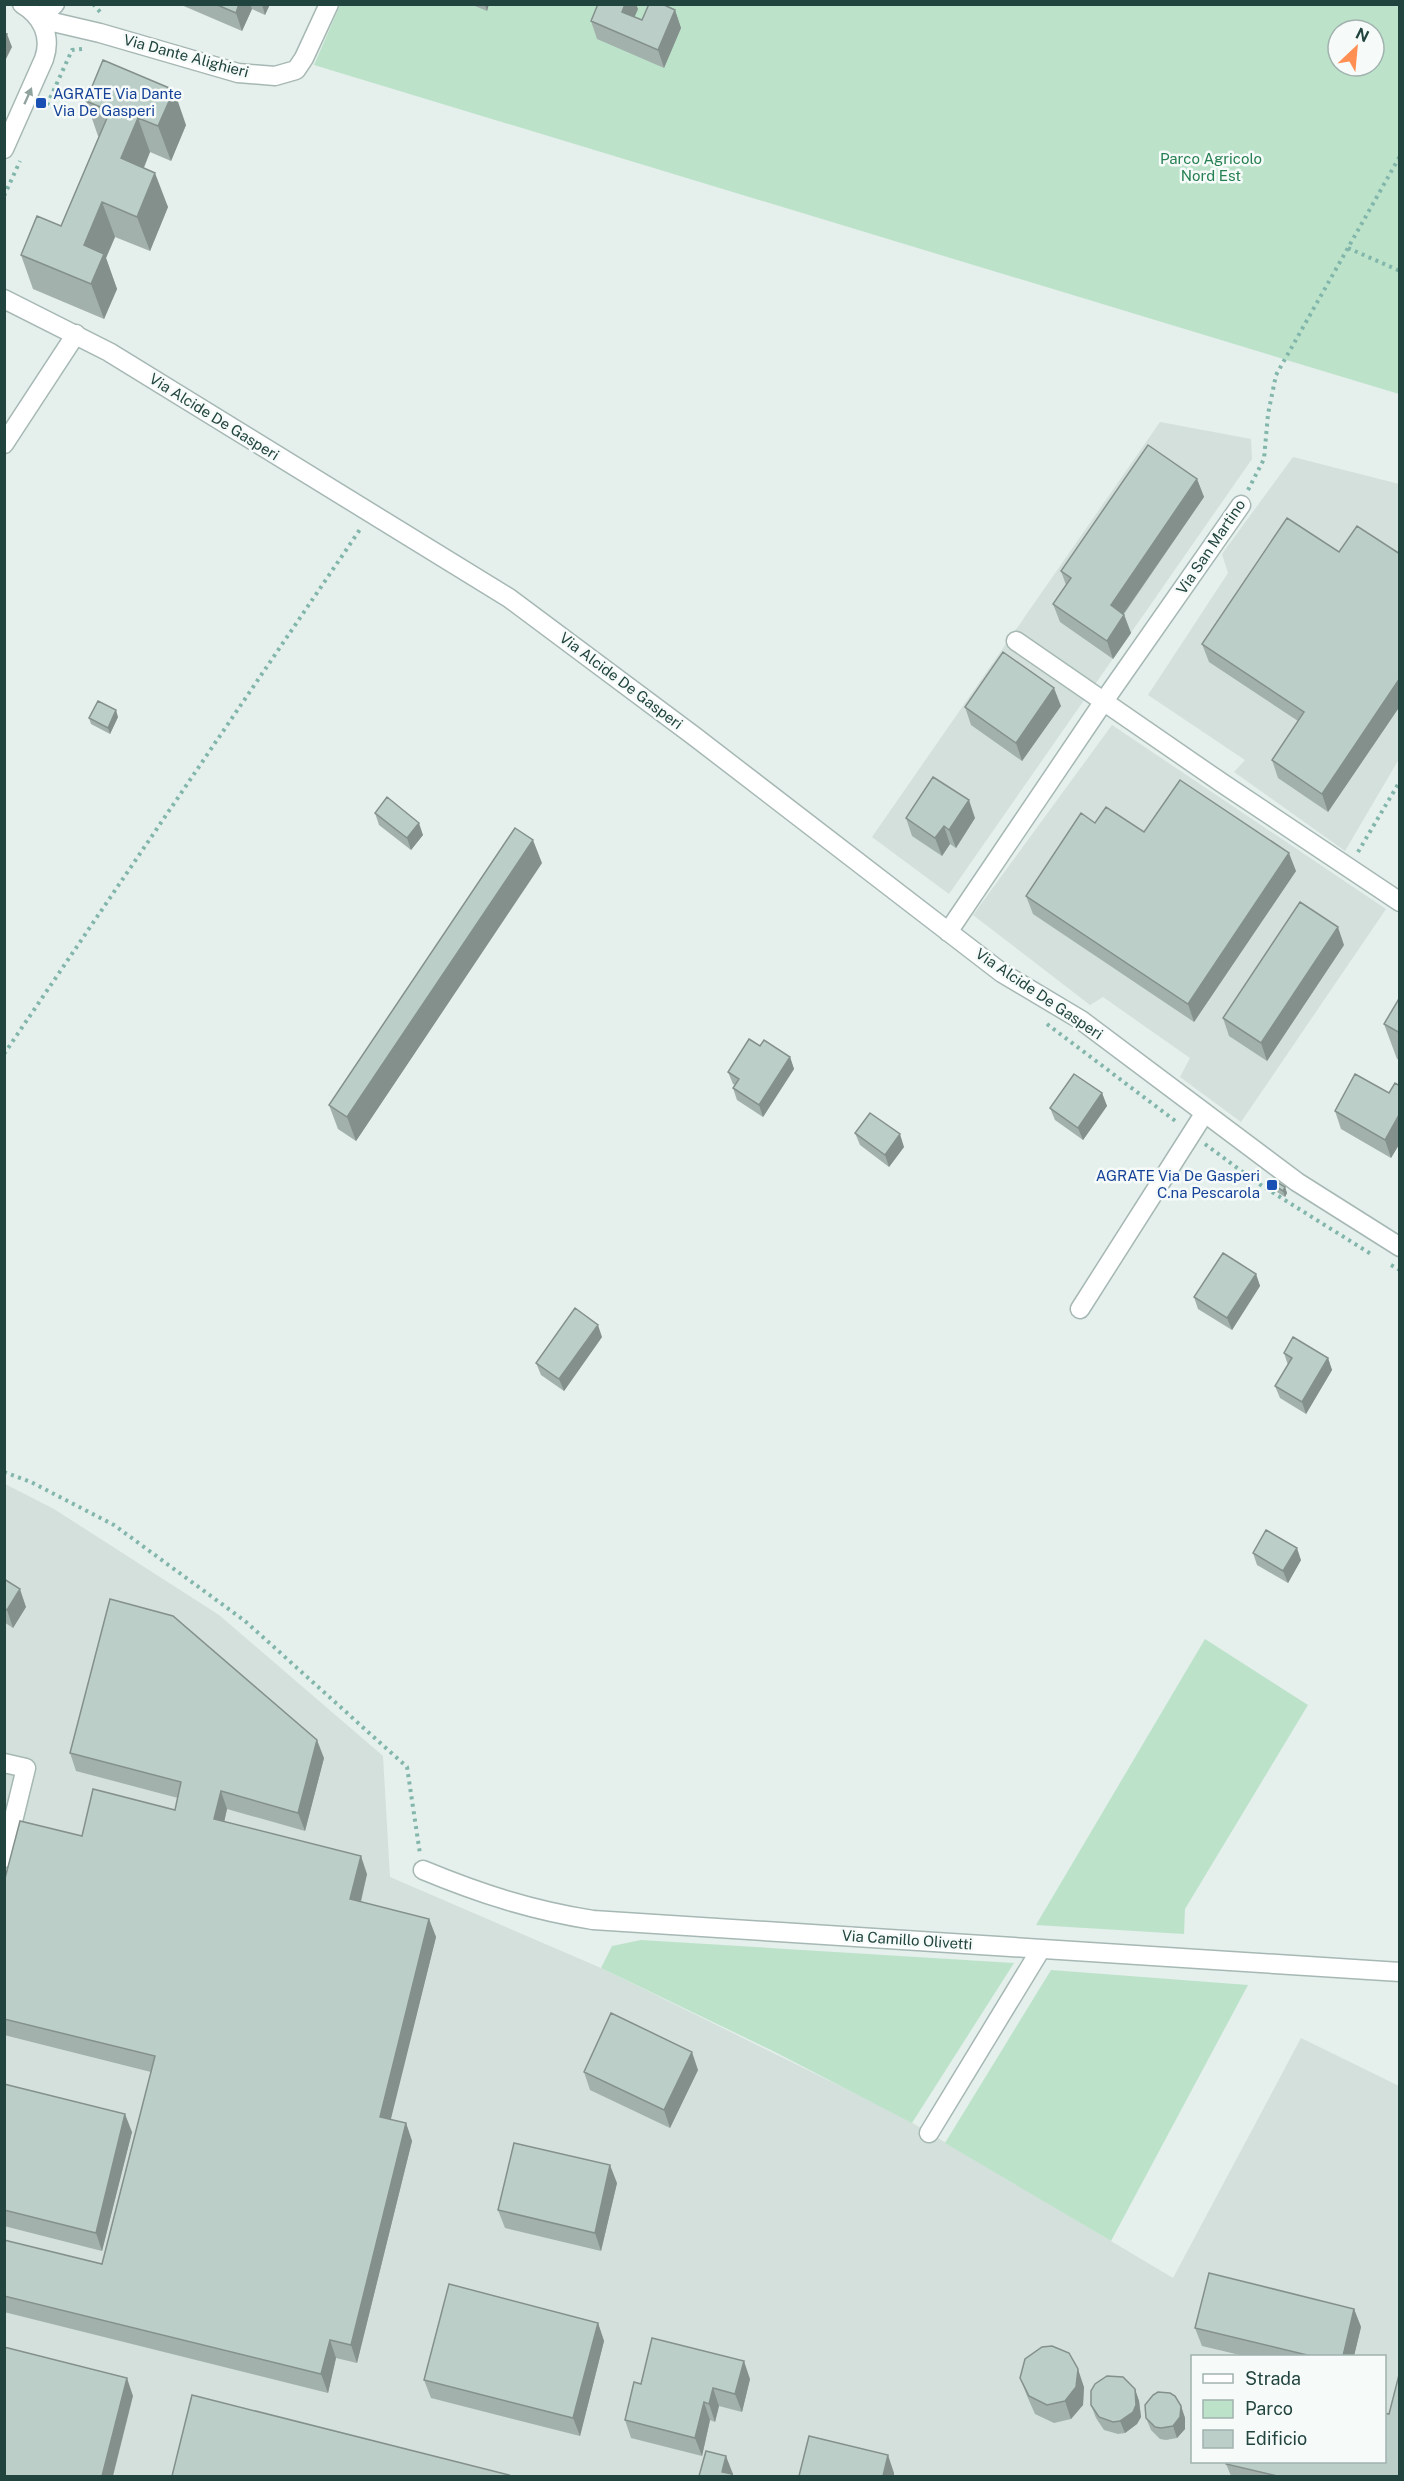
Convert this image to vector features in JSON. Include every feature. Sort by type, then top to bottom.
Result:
[{"type":"street","name":"Via Dante Alighieri","points":[[22,4],[40,19],[119,38],[238,73],[275,76],[296,70],[329,4]]},
{"type":"street","points":[[4,149],[47,52],[46,36],[40,19],[55,4]]},
{"type":"street","name":"Via Alcide De Gasperi","points":[[8,302],[109,352],[509,598],[1002,973],[1089,1026],[1297,1182],[1400,1247]]},
{"type":"street","points":[[4,444],[76,334]]},
{"type":"street","name":"Via San Martino","points":[[948,932],[1104,701],[1241,505]]},
{"type":"street","points":[[1016,641],[1400,902]]},
{"type":"street","points":[[1080,1309],[1204,1114]]},
{"type":"street","points":[[4,1763],[26,1768],[4,1858]]},
{"type":"street","name":"Via Camillo Olivetti","points":[[423,1870],[500,1900],[544,1912],[593,1920],[1400,1972]]},
{"type":"street","points":[[928,2133],[1041,1949]]},
{"type":"path","points":[[93,4],[106,19],[122,27],[119,38]]},
{"type":"path","points":[[46,106],[72,50],[87,48]]},
{"type":"path","name":"Via San Martino","points":[[1241,505],[1264,459],[1268,414],[1276,375],[1400,156]]},
{"type":"path","points":[[4,196],[21,158]]},
{"type":"path","points":[[1347,248],[1400,271]]},
{"type":"path","points":[[352,522],[371,533]]},
{"type":"path","points":[[4,1054],[362,528]]},
{"type":"path","points":[[1349,868],[1400,781]]},
{"type":"path","points":[[1042,1020],[1256,1182],[1373,1255]]},
{"type":"path","points":[[1382,1260],[1400,1270]]},
{"type":"path","points":[[4,1472],[31,1482],[114,1525],[245,1621],[407,1767],[423,1870]]},
{"type":"shaded area","points":[[1160,422],[1251,439],[1252,459],[949,894],[872,837]]},
{"type":"shaded area","points":[[1293,457],[1399,484],[1399,759],[1345,851],[1234,772],[1245,760],[1148,695],[1228,573],[1222,554]]},
{"type":"shaded area","points":[[1112,725],[1386,909],[1241,1122],[1180,1077],[1190,1058],[1103,997],[1090,1005],[973,915]]},
{"type":"shaded area","points":[[5,1484],[54,1509],[219,1615],[383,1756],[390,1877],[601,1968],[899,2115],[1173,2278],[1301,2038],[1399,2086],[1399,2476],[5,2476]]},
{"type":"green space","name":"Parco Agricolo Nord Est","points":[[340,5],[1399,5],[1399,394],[314,65]]},
{"type":"green space","points":[[1205,1639],[1308,1705],[1185,1909],[1184,1934],[1036,1925]]},
{"type":"green space","points":[[641,1940],[1014,1963],[912,2123],[773,2051],[601,1968],[612,1946]]},
{"type":"green space","points":[[1051,1970],[1248,1985],[1111,2241],[945,2143]]},
{"type":"building","points":[[215,4],[239,4],[236,13]]},
{"type":"building","points":[[598,4],[625,4],[622,12],[642,20],[649,4],[662,4],[675,10],[658,50],[591,21]]},
{"type":"building","points":[[103,60],[174,90],[158,126],[138,118],[121,158],[155,173],[137,217],[102,202],[84,245],[104,254],[91,284],[21,255],[37,216],[61,226],[110,111],[86,101]]},
{"type":"building","points":[[1148,445],[1197,479],[1111,605],[1124,615],[1107,641],[1053,604],[1071,578],[1061,571]]},
{"type":"building","points":[[1287,518],[1339,552],[1357,526],[1400,554],[1400,678],[1322,794],[1272,760],[1304,712],[1202,644]]},
{"type":"building","points":[[1003,652],[1054,688],[1016,743],[965,707]]},
{"type":"building","points":[[98,701],[116,710],[108,728],[89,718]]},
{"type":"building","points":[[933,777],[969,800],[949,830],[944,826],[935,838],[906,818]]},
{"type":"building","points":[[1180,780],[1289,853],[1188,1004],[1026,896],[1081,813],[1095,823],[1106,807],[1144,832]]},
{"type":"building","points":[[387,797],[419,823],[407,838],[375,813]]},
{"type":"building","points":[[515,828],[533,840],[347,1117],[329,1105]]},
{"type":"building","points":[[1300,902],[1338,927],[1261,1043],[1223,1018]]},
{"type":"building","points":[[1400,997],[1400,1033],[1384,1024]]},
{"type":"building","points":[[749,1039],[760,1046],[764,1040],[790,1057],[759,1105],[733,1088],[739,1079],[728,1072]]},
{"type":"building","points":[[1074,1074],[1102,1093],[1078,1128],[1050,1108]]},
{"type":"building","points":[[1355,1074],[1389,1093],[1395,1083],[1400,1086],[1400,1113],[1385,1140],[1335,1111]]},
{"type":"building","points":[[870,1113],[900,1134],[885,1155],[855,1133]]},
{"type":"building","points":[[1277,1182],[1285,1187],[1283,1191],[1275,1186]]},
{"type":"building","points":[[1223,1253],[1256,1274],[1227,1318],[1194,1297]]},
{"type":"building","points":[[575,1308],[598,1325],[559,1379],[536,1363]]},
{"type":"building","points":[[1293,1337],[1328,1358],[1302,1402],[1275,1386],[1292,1358],[1284,1353]]},
{"type":"building","points":[[1266,1530],[1297,1548],[1283,1571],[1253,1553]]},
{"type":"building","points":[[4,1579],[20,1589],[7,1610],[4,1608]]},
{"type":"building","points":[[110,1599],[173,1616],[317,1740],[298,1813],[221,1791],[214,1819],[361,1856],[350,1899],[429,1919],[380,2117],[406,2123],[351,2345],[330,2340],[321,2374],[4,2296],[4,2240],[102,2264],[155,2056],[4,2019],[4,1882],[20,1821],[82,1836],[93,1789],[175,1810],[181,1782],[70,1753]]},
{"type":"building","points":[[611,2013],[692,2052],[664,2110],[584,2072]]},
{"type":"building","points":[[4,2084],[125,2114],[96,2233],[4,2210]]},
{"type":"building","points":[[514,2143],[610,2165],[595,2233],[498,2210]]},
{"type":"building","points":[[1209,2273],[1354,2309],[1343,2355],[1307,2355],[1195,2328]]},
{"type":"building","points":[[449,2284],[598,2323],[573,2418],[424,2380]]},
{"type":"building","points":[[652,2338],[744,2361],[735,2394],[713,2388],[709,2404],[704,2402],[695,2438],[625,2420],[634,2382],[641,2384]]},
{"type":"building","points":[[1052,2346],[1069,2353],[1078,2369],[1076,2387],[1065,2401],[1047,2405],[1029,2396],[1020,2378],[1025,2359],[1042,2347]]},
{"type":"building","points":[[4,2347],[127,2378],[102,2476],[4,2476]]},
{"type":"building","points":[[1400,2371],[1400,2476],[1277,2476],[1226,2464],[1386,2463],[1386,2413],[1389,2414]]},
{"type":"building","points":[[1107,2376],[1123,2377],[1135,2389],[1136,2405],[1133,2412],[1120,2421],[1113,2422],[1099,2417],[1091,2405],[1091,2391],[1095,2384]]},
{"type":"building","points":[[1158,2392],[1175,2396],[1181,2406],[1180,2417],[1173,2426],[1155,2427],[1146,2418],[1145,2405]]},
{"type":"building","points":[[192,2395],[509,2475],[172,2476]]},
{"type":"building","points":[[809,2436],[888,2455],[883,2476],[799,2476]]},
{"type":"building","points":[[706,2451],[726,2456],[722,2472],[732,2474],[731,2476],[699,2476]]},
{"type":"place","name":"AGRATE Via Dante Via De Gasperi","points":[[41,103]]},
{"type":"place","name":"AGRATE Via De Gasperi C.na Pescarola","points":[[1272,1185]]}]
